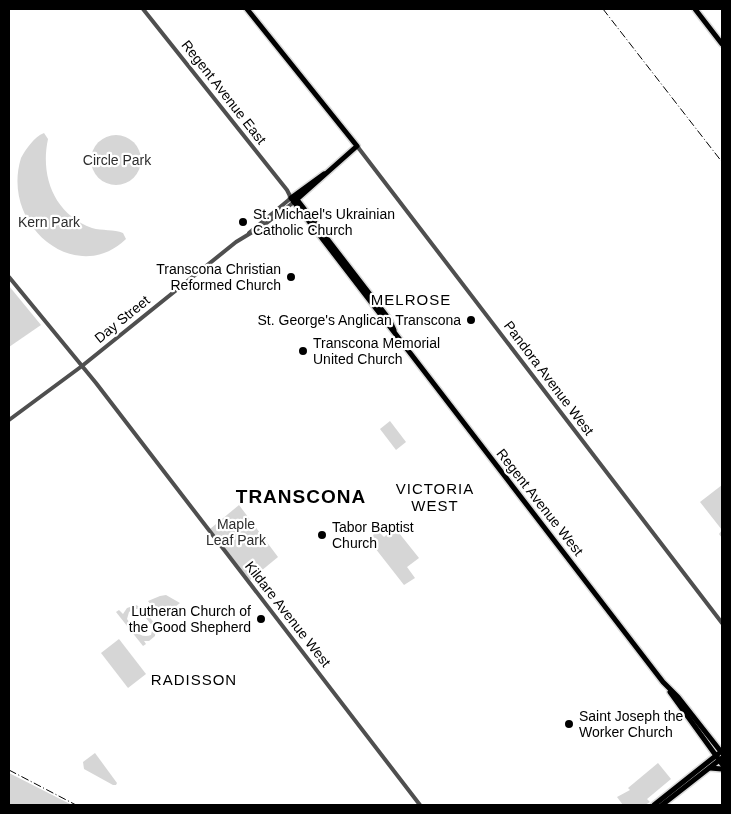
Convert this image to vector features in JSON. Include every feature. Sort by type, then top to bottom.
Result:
[{"type":"main road","points":[[247,9],[357,146]]},
{"type":"main road","points":[[695,9],[722,44]]},
{"type":"main road","name":"Day Street","points":[[294,199],[357,146]]},
{"type":"main road","name":"Regent Avenue West","points":[[294,199],[389,319],[394,330],[721,756]]},
{"type":"main road","points":[[662,805],[710,768],[721,756]]},
{"type":"main road","points":[[654,805],[721,756]]},
{"type":"main road","points":[[710,768],[722,769]]},
{"type":"street","name":"Regent Avenue East","points":[[143,9],[286,190]]},
{"type":"street","name":"Pandora Avenue West","points":[[357,146],[722,623]]},
{"type":"street","name":"Regent Avenue West","points":[[286,190],[294,199]]},
{"type":"street","name":"Day Street","points":[[9,420],[82,366],[294,199]]},
{"type":"street","name":"Kildare Avenue West","points":[[9,277],[82,366],[420,805]]},
{"type":"green space","name":"Kern Park","points":[[44,133],[48,139],[46,167],[48,180],[59,203],[79,222],[92,228],[123,233],[126,239],[107,252],[86,256],[66,252],[47,242],[32,226],[22,206],[17,183],[21,158],[34,140]]},
{"type":"green space","name":"Circle Park","points":[[111,135],[121,135],[134,142],[141,155],[141,165],[134,178],[121,185],[111,185],[102,181],[95,174],[91,165],[91,155],[95,146],[102,139]]},
{"type":"green space","points":[[9,286],[41,325],[9,347]]},
{"type":"green space","points":[[390,421],[406,442],[396,450],[380,429]]},
{"type":"green space","points":[[722,485],[722,530],[700,502]]},
{"type":"green space","name":"Maple Leaf Park","points":[[239,505],[278,557],[250,580],[210,529]]},
{"type":"green space","points":[[395,528],[419,558],[407,567],[415,578],[404,585],[368,539],[378,531],[384,537]]},
{"type":"green space","points":[[166,595],[180,603],[161,618],[148,601]]},
{"type":"green space","points":[[136,605],[142,608],[156,625],[155,636],[149,641],[144,641],[146,644],[143,646],[116,612],[119,610],[123,614],[127,608]],"holes":[[[133,609],[139,609],[153,627],[151,635],[143,636],[134,629],[127,619],[129,612]]]},
{"type":"green space","points":[[119,639],[146,674],[128,688],[101,653]]},
{"type":"green space","points":[[95,753],[117,783],[116,785],[84,769],[83,762]]},
{"type":"green space","points":[[658,763],[671,779],[647,799],[650,802],[645,805],[623,805],[617,797],[630,790],[628,788]]},
{"type":"green space","points":[[9,773],[72,805],[9,805]]},
{"type":"railway","points":[[603,9],[722,162]]},
{"type":"railway","points":[[9,770],[76,805]]},
{"type":"place","name":"St. Michael's Ukrainian Catholic Church","points":[[243,222]]},
{"type":"place","name":"Transcona Christian Reformed Church","points":[[291,277]]},
{"type":"place","name":"St. George's Anglican Transcona","points":[[471,320]]},
{"type":"place","name":"Transcona Memorial United Church","points":[[303,351]]},
{"type":"place","name":"Tabor Baptist Church","points":[[322,535]]},
{"type":"place","name":"Lutheran Church of the Good Shepherd","points":[[261,619]]},
{"type":"place","name":"Saint Joseph the Worker Church","points":[[569,724]]},
{"type":"district","name":"MELROSE","points":[[411,299]]},
{"type":"district","name":"TRANSCONA","points":[[301,496]]},
{"type":"district","name":"VICTORIA WEST","points":[[435,496]]},
{"type":"district","name":"RADISSON","points":[[194,679]]}]
